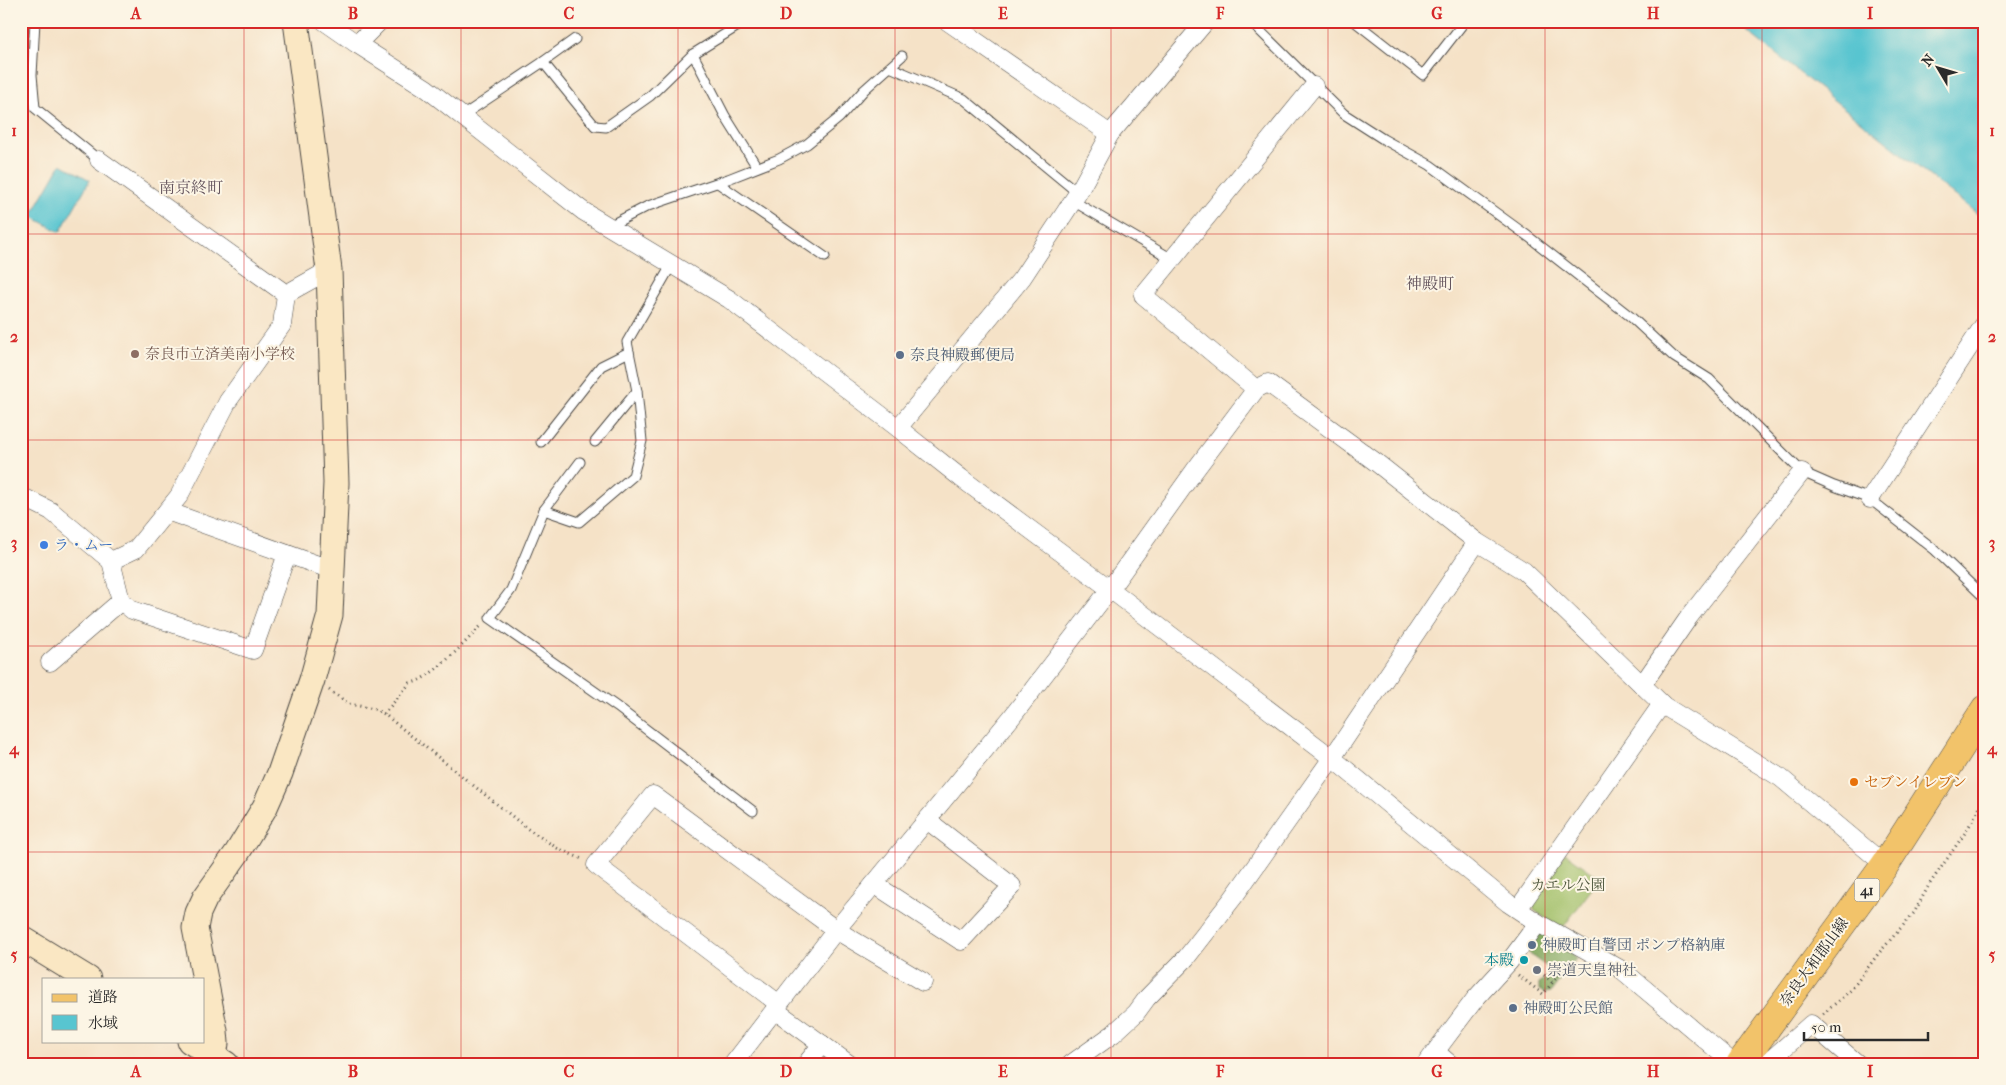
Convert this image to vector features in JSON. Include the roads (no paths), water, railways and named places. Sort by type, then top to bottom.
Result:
[{"type":"main road","name":"奈良大和郡山線","points":[[1740,1064],[1885,865],[1985,709]]},
{"type":"street","points":[[205,978],[195,928],[198,912],[204,898],[237,853],[265,807],[280,773],[312,680],[330,615],[336,483],[329,270],[296,21]]},
{"type":"street","points":[[324,21],[426,88],[582,212],[729,299],[898,428],[960,478],[1110,589],[1332,758],[1518,909],[1538,923],[1622,970],[1734,1064]]},
{"type":"street","points":[[357,44],[380,21]]},
{"type":"street","points":[[947,21],[1110,134]]},
{"type":"street","points":[[898,428],[1022,278],[1076,197],[1110,134],[1206,21]]},
{"type":"street","points":[[1256,389],[1143,295],[1314,86]]},
{"type":"street","points":[[99,160],[286,294]]},
{"type":"street","points":[[286,294],[329,270]]},
{"type":"street","points":[[111,561],[136,549],[179,496],[228,401],[282,325],[286,294]]},
{"type":"street","points":[[1870,499],[1985,323]]},
{"type":"street","points":[[733,1064],[836,930],[1011,718],[1110,589],[1195,470],[1256,389],[1268,383],[1377,463],[1477,542],[1524,570],[1662,704],[1781,778],[1885,865]]},
{"type":"street","points":[[1642,685],[1689,617],[1802,472]]},
{"type":"street","points":[[21,496],[51,511],[111,561],[121,601],[132,610],[252,650],[287,554]]},
{"type":"street","points":[[167,512],[332,570]]},
{"type":"street","points":[[1071,1064],[1113,1034],[1136,1013],[1147,998],[1186,958],[1232,898],[1332,758],[1477,542]]},
{"type":"street","points":[[50,662],[121,601]]},
{"type":"street","points":[[1518,909],[1662,704]]},
{"type":"street","points":[[849,1064],[596,865],[653,795],[836,930],[923,982]]},
{"type":"street","points":[[874,884],[961,941],[1012,886],[927,820]]},
{"type":"street","points":[[1450,1064],[1431,1058],[1475,999],[1506,966],[1538,923]]},
{"type":"street","points":[[21,938],[86,978]]},
{"type":"street","points":[[205,980],[220,1060]]},
{"type":"street","points":[[1766,1064],[1811,1024],[1858,1064]]},
{"type":"street","points":[[192,1042],[220,1060]]},
{"type":"street","points":[[806,1064],[822,1044]]},
{"type":"lane","points":[[35,21],[32,75],[36,108],[99,160]]},
{"type":"lane","points":[[543,62],[595,126],[606,127],[650,96],[693,54],[734,25],[746,21]]},
{"type":"lane","points":[[1250,21],[1344,114],[1430,166],[1529,237],[1631,317],[1674,357],[1709,379],[1802,472],[1870,499],[1936,550],[1985,598]]},
{"type":"lane","points":[[1354,21],[1423,75],[1465,21]]},
{"type":"lane","points":[[462,116],[574,39]]},
{"type":"lane","points":[[693,54],[725,116],[757,168]]},
{"type":"lane","points":[[608,227],[648,206],[757,168],[807,144],[839,118],[864,90],[902,56]]},
{"type":"lane","points":[[890,67],[964,99],[1076,197],[1172,259]]},
{"type":"lane","points":[[718,183],[825,257]]},
{"type":"lane","points":[[544,510],[579,522],[633,476],[642,441],[637,390],[627,342],[672,264]]},
{"type":"lane","points":[[541,442],[601,366],[629,352]]},
{"type":"lane","points":[[595,442],[637,390]]},
{"type":"lane","points":[[580,462],[544,510],[511,590],[490,618],[617,706],[753,811]]},
{"type":"water","points":[[1734,21],[1985,21],[1985,220]]},
{"type":"water","points":[[61,164],[90,180],[60,232],[31,216]]},
{"type":"place","name":"奈良市立済美南小学校","points":[[135,354]]},
{"type":"place","name":"奈良神殿郵便局","points":[[900,355]]},
{"type":"place","name":"ラ・ムー","points":[[44,545]]},
{"type":"place","name":"セブンイレブン","points":[[1854,782]]},
{"type":"place","name":"神殿町自警団 ポンプ格納庫","points":[[1532,945]]},
{"type":"place","name":"本殿","points":[[1524,960]]},
{"type":"place","name":"崇道天皇神社","points":[[1537,970]]},
{"type":"place","name":"神殿町公民館","points":[[1513,1008]]},
{"type":"district","name":"南京終町","points":[[191,187]]},
{"type":"district","name":"神殿町","points":[[1430,283]]},
{"type":"park label","name":"カエル公園","points":[[1568,885]]}]
